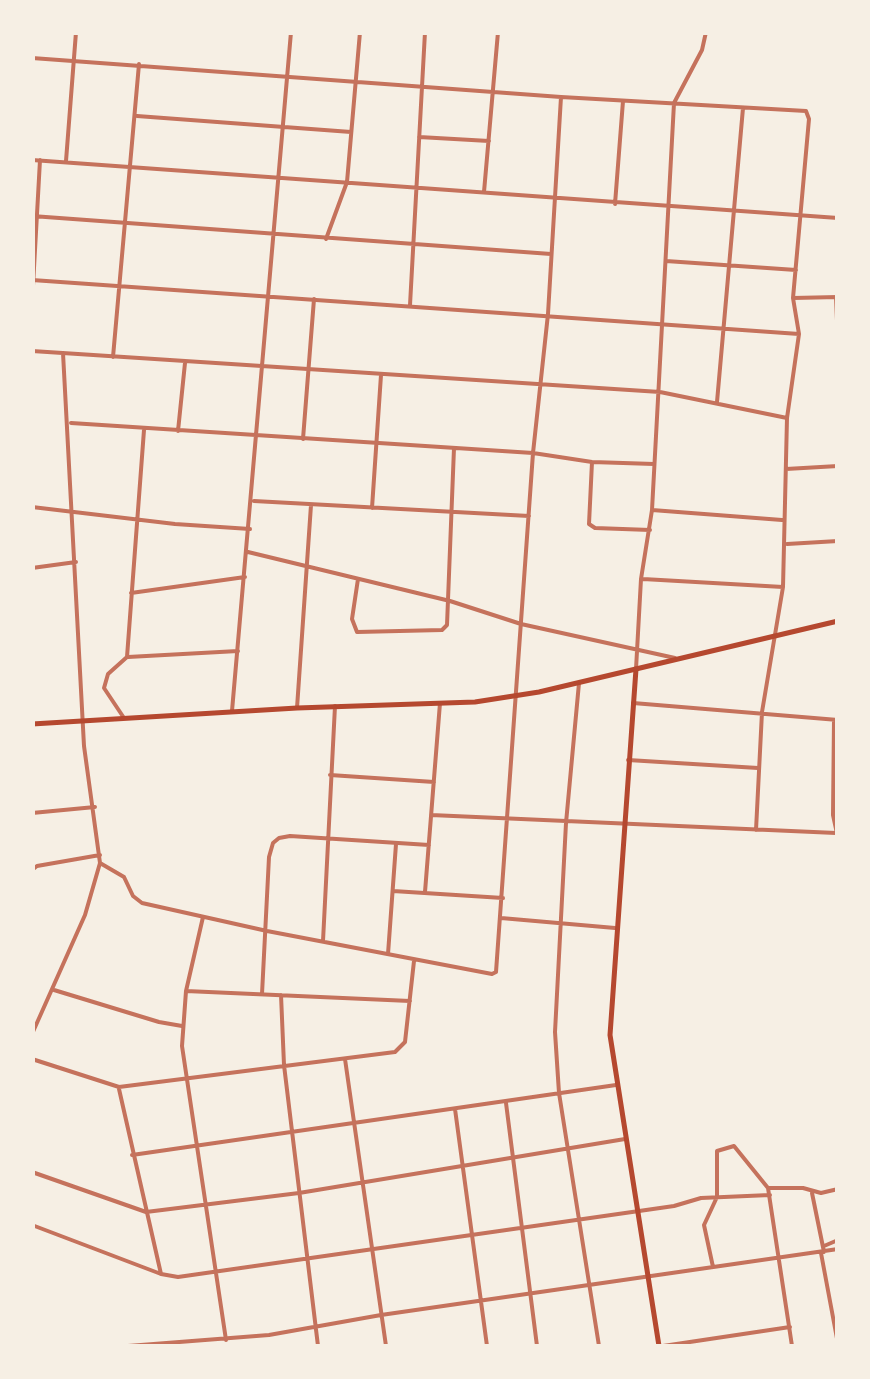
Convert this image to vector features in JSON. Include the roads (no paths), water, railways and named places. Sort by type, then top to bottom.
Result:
[{"type":"main road","points":[[32,724],[517,696],[838,622]]},
{"type":"main road","points":[[636,670],[610,1035],[661,1346]]},
{"type":"street","points":[[66,161],[76,32]]},
{"type":"street","points":[[232,711],[291,32]]},
{"type":"street","points":[[326,239],[346,182],[360,32]]},
{"type":"street","points":[[410,305],[426,32]]},
{"type":"street","points":[[484,192],[498,32]]},
{"type":"street","points":[[636,670],[660,392],[674,103],[702,50],[706,32]]},
{"type":"street","points":[[32,58],[561,97],[800,109],[808,114],[793,298],[799,334],[787,418],[783,588],[762,712],[756,830]]},
{"type":"street","points":[[113,357],[138,64]]},
{"type":"street","points":[[100,863],[124,876],[136,900],[267,932],[492,974],[498,968],[561,97]]},
{"type":"street","points":[[615,204],[623,101]]},
{"type":"street","points":[[717,402],[743,106]]},
{"type":"street","points":[[135,116],[352,132]]},
{"type":"street","points":[[419,137],[489,141]]},
{"type":"street","points":[[32,160],[838,218]]},
{"type":"street","points":[[32,304],[40,160]]},
{"type":"street","points":[[35,216],[551,254]]},
{"type":"street","points":[[666,261],[796,270]]},
{"type":"street","points":[[33,280],[799,334]]},
{"type":"street","points":[[793,298],[837,297],[838,344]]},
{"type":"street","points":[[303,438],[314,298]]},
{"type":"street","points":[[32,351],[660,392],[787,418]]},
{"type":"street","points":[[32,1034],[85,915],[100,863],[85,758],[63,353]]},
{"type":"street","points":[[178,431],[185,362]]},
{"type":"street","points":[[372,508],[381,375]]},
{"type":"street","points":[[69,423],[654,464]]},
{"type":"street","points":[[127,657],[144,430]]},
{"type":"street","points":[[358,578],[352,619],[353,628],[362,634],[442,630],[450,618],[454,448]]},
{"type":"street","points":[[592,462],[589,524],[595,528],[650,530]]},
{"type":"street","points":[[786,469],[838,466]]},
{"type":"street","points":[[252,500],[529,516]]},
{"type":"street","points":[[296,708],[311,505]]},
{"type":"street","points":[[32,507],[250,528]]},
{"type":"street","points":[[652,510],[784,520]]},
{"type":"street","points":[[786,544],[838,542]]},
{"type":"street","points":[[248,552],[450,601],[521,624],[680,659]]},
{"type":"street","points":[[32,568],[76,562]]},
{"type":"street","points":[[130,593],[245,577]]},
{"type":"street","points":[[642,579],[783,588]]},
{"type":"street","points":[[124,718],[104,688],[108,674],[127,657],[238,651]]},
{"type":"street","points":[[579,683],[566,823],[556,1032],[559,1093],[599,1346]]},
{"type":"street","points":[[425,892],[440,703]]},
{"type":"street","points":[[431,814],[836,836],[836,720],[633,703]]},
{"type":"street","points":[[323,942],[335,706]]},
{"type":"street","points":[[566,734],[574,734]]},
{"type":"street","points":[[628,760],[758,768]]},
{"type":"street","points":[[330,774],[434,782]]},
{"type":"street","points":[[32,813],[94,807]]},
{"type":"street","points":[[262,994],[268,857],[273,843],[290,836],[429,845]]},
{"type":"street","points":[[388,954],[396,843]]},
{"type":"street","points":[[32,870],[100,855]]},
{"type":"street","points":[[393,891],[503,898]]},
{"type":"street","points":[[202,917],[182,1026],[226,1340]]},
{"type":"street","points":[[501,918],[615,928]]},
{"type":"street","points":[[32,1059],[119,1087],[395,1052],[402,1048],[414,959]]},
{"type":"street","points":[[54,990],[182,1026]]},
{"type":"street","points":[[186,991],[410,1001]]},
{"type":"street","points":[[282,995],[284,1065],[318,1346]]},
{"type":"street","points":[[345,1058],[386,1346]]},
{"type":"street","points":[[132,1154],[616,1084]]},
{"type":"street","points":[[119,1087],[162,1274]]},
{"type":"street","points":[[506,1101],[537,1346]]},
{"type":"street","points":[[454,1109],[487,1346]]},
{"type":"street","points":[[32,1172],[146,1212],[299,1194],[624,1138]]},
{"type":"street","points":[[714,1269],[704,1225],[717,1198],[719,1148],[737,1146],[769,1192],[792,1346]]},
{"type":"street","points":[[32,1225],[162,1274],[178,1276],[717,1198],[769,1192],[825,1193],[838,1189]]},
{"type":"street","points":[[812,1191],[838,1344]]},
{"type":"street","points":[[823,1250],[838,1240]]},
{"type":"street","points":[[128,1346],[226,1340],[838,1249]]},
{"type":"street","points":[[661,1346],[790,1327]]}]
